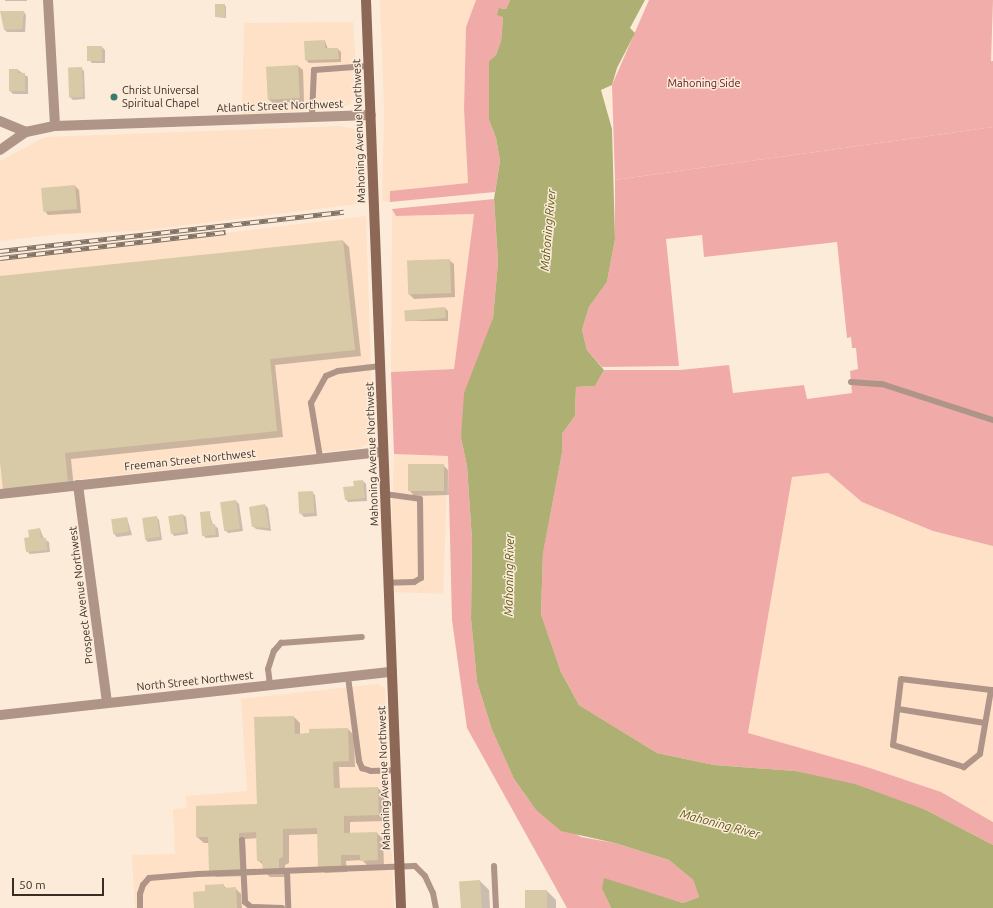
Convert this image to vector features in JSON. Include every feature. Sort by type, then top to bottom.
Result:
[{"type":"main road","name":"Mahoning Avenue Northwest","points":[[366,0],[401,908]]},
{"type":"street","points":[[48,0],[55,126]]},
{"type":"street","name":"Atlantic Street Northwest","points":[[26,132],[55,126],[371,115]]},
{"type":"street","points":[[0,121],[26,132]]},
{"type":"street","points":[[0,150],[26,132]]},
{"type":"street","name":"Freeman Street Northwest","points":[[0,494],[383,452]]},
{"type":"street","name":"Prospect Avenue Northwest","points":[[78,485],[107,702]]},
{"type":"street","name":"North Street Northwest","points":[[0,715],[107,702],[392,672]]},
{"type":"lane","points":[[312,116],[314,70],[368,66]]},
{"type":"lane","points":[[320,458],[311,403],[326,376],[338,371],[381,366]]},
{"type":"lane","points":[[850,382],[882,384],[993,420]]},
{"type":"lane","points":[[385,494],[420,499],[421,578],[414,582],[389,583]]},
{"type":"lane","points":[[270,685],[268,669],[274,652],[281,642],[362,637]]},
{"type":"lane","points":[[348,677],[359,761],[362,768],[371,771],[396,770]]},
{"type":"lane","points":[[901,679],[992,690],[980,754],[964,767],[893,745],[901,679]]},
{"type":"lane","points":[[898,709],[985,723]]},
{"type":"lane","points":[[242,840],[245,902],[251,907],[282,908]]},
{"type":"lane","points":[[140,908],[140,894],[143,885],[149,878],[415,866],[425,876],[433,893],[436,908]]},
{"type":"lane","points":[[494,866],[496,908]]},
{"type":"lane","points":[[287,872],[288,908]]},
{"type":"shaded area","points":[[380,0],[476,0],[466,27],[464,109],[468,183],[391,191],[390,202],[382,201],[384,111]]},
{"type":"shaded area","points":[[476,0],[510,0],[506,9],[500,8],[503,17],[501,41],[496,55],[489,61],[489,120],[496,138],[500,161],[495,192],[390,202],[390,191],[468,183],[464,109],[466,27]]},
{"type":"shaded area","points":[[353,22],[358,93],[350,104],[339,109],[242,114],[244,23]]},
{"type":"shaded area","points":[[340,126],[358,130],[361,135],[366,203],[139,231],[61,234],[0,241],[0,161],[45,137]]},
{"type":"shaded area","points":[[993,127],[993,546],[933,531],[862,502],[828,473],[792,477],[748,733],[867,767],[941,792],[993,822],[993,845],[926,810],[795,771],[714,765],[657,753],[579,705],[561,672],[541,614],[543,552],[562,453],[562,434],[575,416],[576,387],[595,386],[604,370],[680,370],[729,365],[733,393],[804,385],[807,399],[852,393],[850,371],[858,369],[856,348],[852,348],[851,337],[847,338],[837,242],[704,257],[702,235],[666,239],[679,366],[602,367],[587,350],[582,330],[589,307],[607,282],[615,239],[615,180]]},
{"type":"shaded area","points":[[494,199],[498,262],[493,318],[461,438],[467,466],[472,540],[471,619],[477,682],[492,730],[514,779],[536,810],[581,837],[615,843],[669,860],[693,880],[699,897],[683,903],[649,893],[602,889],[611,908],[567,908],[467,728],[452,620],[448,456],[394,454],[391,372],[454,369],[474,214],[396,216],[392,209]]},
{"type":"shaded area","points":[[392,209],[396,216],[474,214],[454,369],[391,372]]},
{"type":"shaded area","points":[[366,216],[373,432],[370,441],[361,448],[0,488],[0,260]]},
{"type":"shaded area","points":[[394,454],[448,456],[443,594],[389,592]]},
{"type":"shaded area","points":[[828,473],[863,502],[933,531],[993,546],[993,822],[941,792],[867,767],[748,734],[792,477]]},
{"type":"shaded area","points":[[377,684],[385,688],[394,908],[135,908],[132,855],[175,854],[173,809],[187,808],[185,796],[247,791],[241,699]]},
{"type":"green space","name":"Mahoning Side","points":[[649,0],[993,0],[991,61],[993,61],[993,127],[615,180],[612,85]]},
{"type":"water","name":"Mahoning River","points":[[510,0],[645,0],[630,28],[635,33],[617,68],[612,85],[601,90],[612,129],[615,239],[607,282],[589,307],[582,330],[587,350],[604,370],[595,386],[576,387],[575,416],[562,434],[562,453],[543,553],[541,614],[561,672],[579,705],[657,753],[714,765],[795,771],[855,784],[926,810],[993,845],[993,908],[611,908],[602,889],[604,878],[683,903],[699,897],[693,880],[669,860],[615,843],[561,831],[536,810],[514,779],[492,730],[477,682],[471,619],[472,540],[467,466],[461,438],[464,393],[493,318],[498,262],[494,199],[500,161],[496,138],[489,120],[489,61],[496,55],[501,41],[503,17],[497,15],[499,8],[506,9]]},
{"type":"building","points":[[215,4],[225,4],[225,17],[215,17]]},
{"type":"building","points":[[0,11],[24,11],[22,29],[4,30]]},
{"type":"building","points":[[325,40],[325,48],[338,48],[339,59],[305,60],[304,41]]},
{"type":"building","points":[[87,46],[102,46],[102,61],[87,61]]},
{"type":"building","points":[[298,65],[300,98],[268,100],[266,67]]},
{"type":"building","points":[[68,67],[82,67],[83,97],[69,97]]},
{"type":"building","points":[[9,69],[18,69],[18,73],[25,73],[25,91],[9,91]]},
{"type":"building","points":[[75,185],[77,209],[43,212],[41,188]]},
{"type":"building","points":[[343,240],[355,350],[270,359],[277,431],[65,453],[68,483],[3,490],[0,462],[0,276]]},
{"type":"building","points":[[450,259],[451,293],[408,294],[407,261]]},
{"type":"building","points":[[445,307],[446,318],[405,322],[404,311]]},
{"type":"building","points":[[408,464],[444,464],[444,491],[408,491]]},
{"type":"building","points":[[363,480],[365,498],[345,500],[343,487],[354,486],[353,481]]},
{"type":"building","points":[[313,491],[314,513],[299,514],[298,492]]},
{"type":"building","points":[[236,500],[240,529],[224,531],[220,502]]},
{"type":"building","points":[[265,504],[269,528],[252,527],[249,507]]},
{"type":"building","points":[[210,511],[211,524],[215,524],[216,535],[202,536],[200,512]]},
{"type":"building","points":[[183,514],[186,532],[171,534],[168,516]]},
{"type":"building","points":[[157,516],[160,537],[145,539],[142,518]]},
{"type":"building","points":[[127,517],[129,532],[113,534],[111,519]]},
{"type":"building","points":[[40,528],[41,538],[46,538],[47,550],[26,552],[24,538],[29,537],[28,530]]},
{"type":"building","points":[[294,716],[295,734],[309,733],[309,729],[348,728],[349,761],[333,762],[334,788],[378,787],[379,815],[344,816],[344,833],[377,832],[378,860],[360,861],[360,855],[341,855],[341,866],[318,867],[317,828],[283,829],[283,857],[279,859],[279,871],[263,871],[262,861],[257,861],[256,832],[239,833],[240,870],[209,872],[208,837],[196,837],[196,806],[257,804],[254,717]]},
{"type":"building","points":[[480,880],[482,908],[461,908],[459,881]]},
{"type":"building","points":[[224,884],[224,888],[236,887],[237,908],[194,908],[193,892],[205,891],[205,885]]},
{"type":"building","points":[[525,890],[547,890],[547,908],[525,908]]},
{"type":"railway","points":[[0,251],[344,212]]},
{"type":"railway","points":[[0,258],[226,232]]},
{"type":"place","name":"Christ Universal Spiritual Chapel","points":[[114,97]]}]
